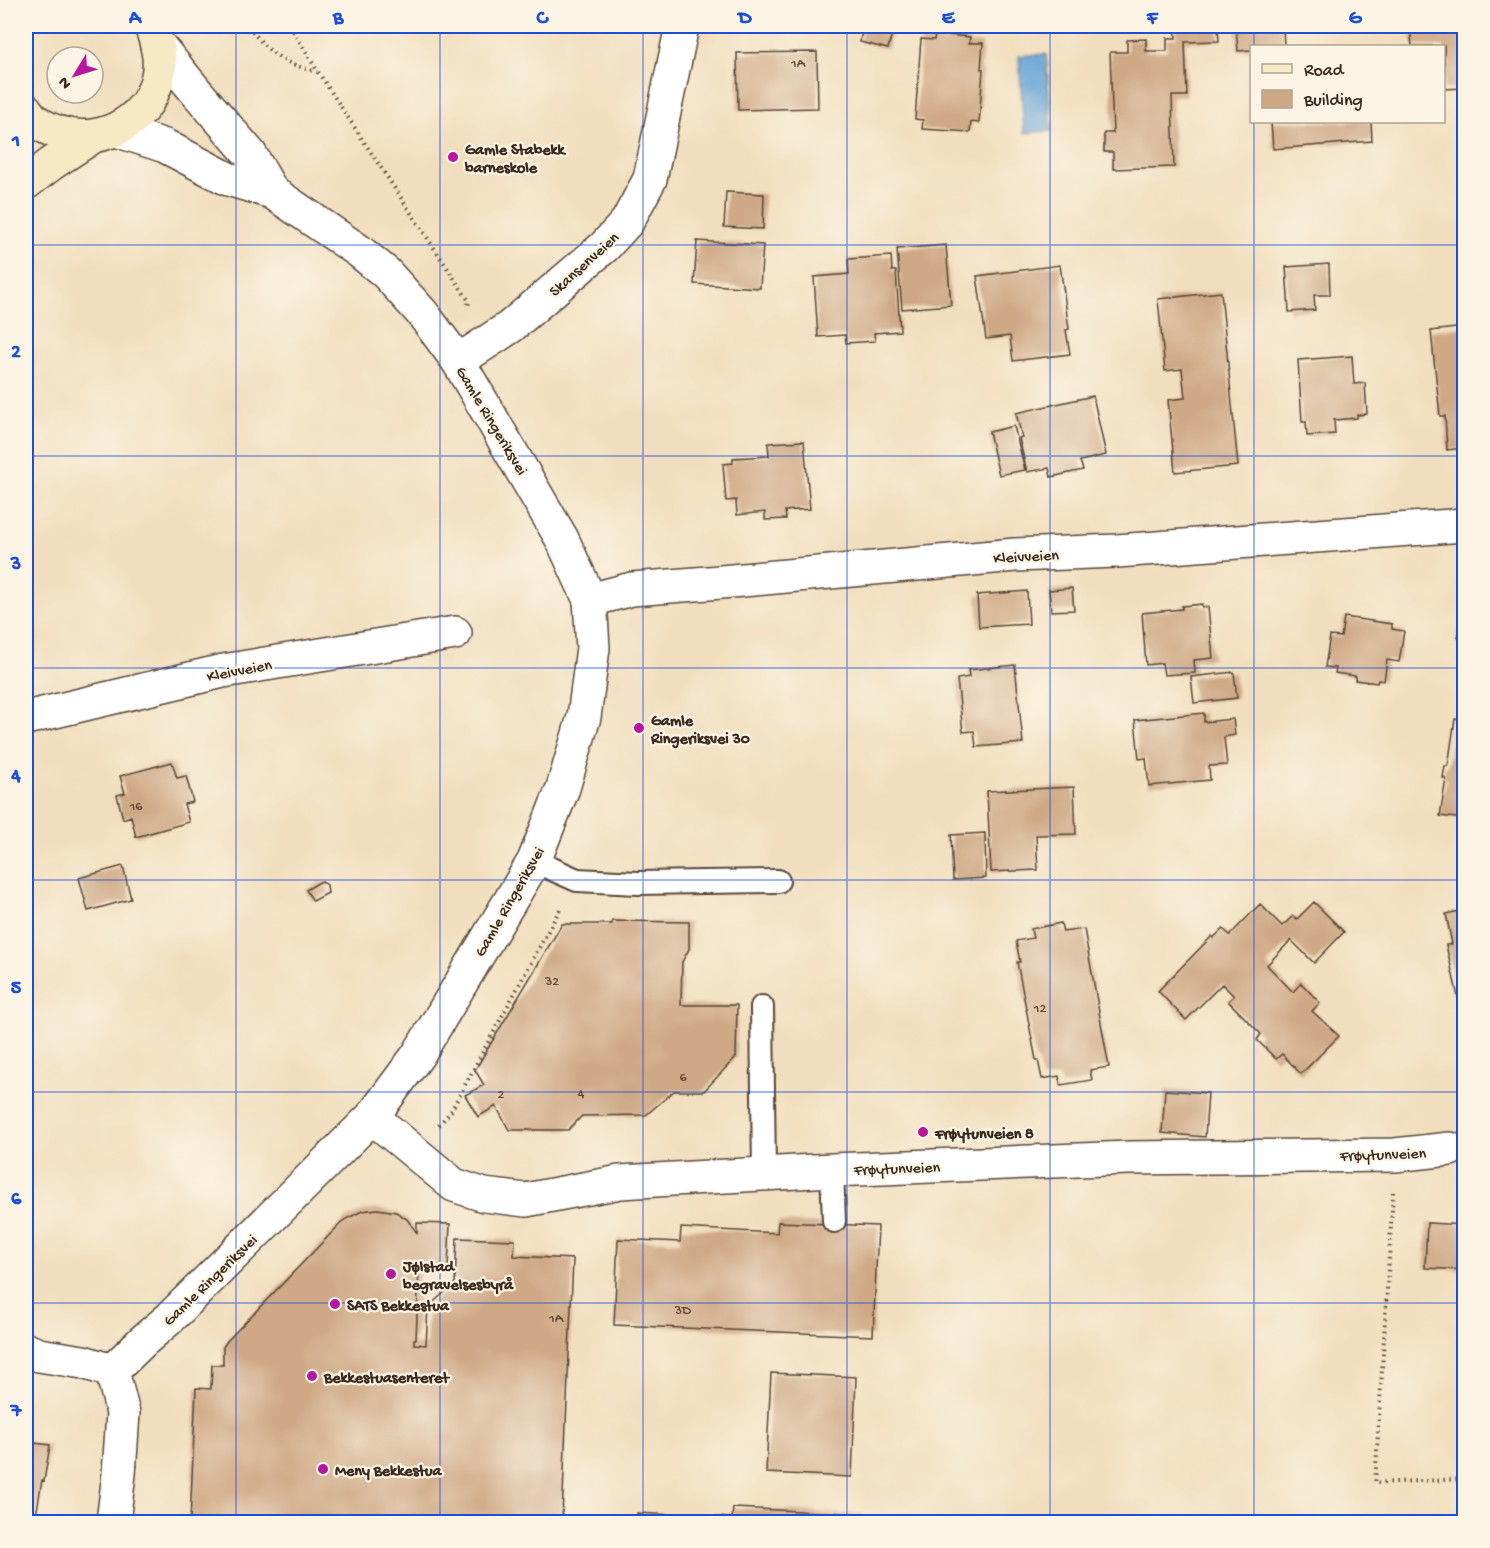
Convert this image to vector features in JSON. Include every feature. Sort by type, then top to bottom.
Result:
[{"type":"main road","points":[[26,183],[51,164],[137,116],[152,94],[159,70],[154,35]]},
{"type":"main road","points":[[26,110],[29,116],[48,129],[69,136],[104,134]]},
{"type":"street","name":"Skansenveien","points":[[458,360],[510,327],[604,248],[627,222],[650,178],[682,26]]},
{"type":"street","name":"Gamle Ringeriksvei","points":[[154,35],[194,89],[250,154],[272,192]]},
{"type":"street","name":"Gamle Ringeriksvei","points":[[104,134],[165,146],[228,179],[272,192],[359,251],[386,273],[423,314],[458,360],[562,539],[590,600],[593,648],[584,717],[563,788],[534,861],[418,1055],[372,1117],[170,1318],[112,1371]]},
{"type":"street","name":"Kleivveien","points":[[590,600],[632,589],[1015,555],[1117,551],[1464,525]]},
{"type":"street","name":"Kleivveien","points":[[26,718],[223,671],[455,633]]},
{"type":"street","name":"Frøytunveien","points":[[372,1117],[454,1185],[484,1195],[526,1200],[620,1182],[832,1170],[1130,1158],[1395,1155],[1450,1149]]},
{"type":"street","points":[[26,1350],[39,1355],[83,1362],[112,1371],[123,1413],[113,1522]]},
{"type":"lane","points":[[534,861],[577,880],[638,883],[778,881]]},
{"type":"lane","points":[[762,1007],[765,1174]]},
{"type":"lane","points":[[832,1170],[834,1221]]},
{"type":"path","points":[[249,26],[257,38],[275,55],[293,65],[318,72]]},
{"type":"path","points":[[290,26],[469,301],[458,360]]},
{"type":"path","points":[[414,1153],[451,1111],[546,933],[577,880]]},
{"type":"path","points":[[1395,1155],[1375,1483],[1464,1479]]},
{"type":"water","points":[[1046,54],[1052,131],[1024,133],[1019,56]]},
{"type":"building","points":[[863,26],[906,26],[905,32],[893,29],[888,49],[860,42]]},
{"type":"building","points":[[1175,26],[1218,26],[1219,41],[1185,42],[1187,96],[1172,96],[1174,167],[1113,169],[1113,152],[1104,152],[1104,133],[1113,133],[1110,52],[1127,52],[1127,40],[1146,39],[1146,51],[1167,51],[1167,38],[1176,38]]},
{"type":"building","points":[[1236,26],[1283,26],[1284,45],[1250,45],[1250,50],[1238,51]]},
{"type":"building","points":[[1410,26],[1464,26],[1464,88],[1445,89],[1445,45],[1412,45]]},
{"type":"building","points":[[935,34],[970,37],[969,43],[983,43],[979,123],[971,122],[970,132],[922,129],[923,120],[915,119],[921,39],[934,40]]},
{"type":"building","points":[[817,52],[818,108],[738,110],[737,53]]},
{"type":"building","points":[[1271,123],[1371,123],[1372,141],[1273,149]]},
{"type":"building","points":[[726,192],[764,194],[763,229],[724,227]]},
{"type":"building","points":[[697,241],[763,245],[760,288],[694,284]]},
{"type":"building","points":[[946,245],[951,305],[902,309],[897,249]]},
{"type":"building","points":[[891,256],[892,271],[896,271],[900,331],[874,333],[875,341],[846,343],[845,335],[818,337],[814,277],[849,274],[848,259]]},
{"type":"building","points":[[1329,264],[1330,295],[1314,295],[1315,310],[1289,312],[1286,267]]},
{"type":"building","points":[[1060,265],[1070,354],[1013,361],[1010,336],[986,339],[977,276]]},
{"type":"building","points":[[1221,292],[1238,466],[1175,472],[1168,400],[1185,398],[1182,369],[1165,371],[1158,299]]},
{"type":"building","points":[[1464,327],[1464,448],[1447,450],[1445,416],[1440,416],[1431,331]]},
{"type":"building","points":[[1352,356],[1354,384],[1365,383],[1367,414],[1357,415],[1357,418],[1334,420],[1335,434],[1307,436],[1306,422],[1302,422],[1298,360]]},
{"type":"building","points":[[1093,396],[1106,455],[1080,461],[1083,470],[1051,477],[1049,468],[1027,472],[1016,413]]},
{"type":"building","points":[[1014,426],[1025,470],[999,475],[989,432]]},
{"type":"building","points":[[804,441],[810,509],[785,511],[786,519],[765,520],[765,512],[737,515],[736,500],[726,501],[723,464],[733,463],[733,458],[769,456],[768,443]]},
{"type":"building","points":[[1072,588],[1074,610],[1051,611],[1049,590]]},
{"type":"building","points":[[1027,591],[1029,624],[979,627],[977,595]]},
{"type":"building","points":[[1202,604],[1202,607],[1208,607],[1213,658],[1194,660],[1195,673],[1164,675],[1162,663],[1146,665],[1142,613],[1182,609],[1182,606]]},
{"type":"building","points":[[1464,611],[1464,639],[1458,638]]},
{"type":"building","points":[[1344,617],[1392,624],[1392,629],[1404,631],[1399,662],[1387,660],[1384,681],[1378,680],[1377,683],[1355,680],[1356,676],[1335,673],[1336,668],[1325,667],[1330,636],[1341,637]]},
{"type":"building","points":[[1015,665],[1023,743],[976,747],[974,731],[963,732],[957,679],[969,677],[968,670]]},
{"type":"building","points":[[1234,672],[1237,698],[1194,703],[1191,677]]},
{"type":"building","points":[[1204,713],[1204,722],[1233,719],[1235,735],[1224,737],[1227,765],[1209,766],[1210,780],[1149,786],[1146,758],[1139,759],[1135,720]]},
{"type":"building","points":[[1455,719],[1464,720],[1464,819],[1440,816],[1446,779],[1443,778],[1445,766],[1448,766]]},
{"type":"building","points":[[172,762],[177,778],[186,776],[193,802],[184,804],[189,822],[136,837],[131,816],[123,819],[117,795],[125,793],[120,776]]},
{"type":"building","points":[[1074,787],[1076,834],[1036,835],[1038,870],[991,872],[987,791]]},
{"type":"building","points":[[985,833],[986,878],[953,880],[951,835]]},
{"type":"building","points":[[123,866],[131,899],[88,911],[79,878]]},
{"type":"building","points":[[321,881],[327,885],[328,893],[313,901],[306,890]]},
{"type":"building","points":[[1314,902],[1344,932],[1314,963],[1291,940],[1267,965],[1293,992],[1301,983],[1320,1003],[1312,1011],[1339,1036],[1301,1074],[1282,1054],[1276,1059],[1257,1040],[1261,1034],[1228,1001],[1234,996],[1222,984],[1186,1020],[1158,991],[1212,936],[1213,938],[1223,929],[1230,935],[1260,904],[1282,926],[1293,916],[1297,919]]},
{"type":"building","points":[[1464,910],[1464,995],[1458,997],[1446,945],[1452,944],[1446,914]]},
{"type":"building","points":[[612,921],[689,922],[689,949],[682,962],[681,1005],[737,1005],[736,1057],[704,1091],[674,1091],[646,1115],[582,1116],[568,1130],[509,1130],[496,1106],[478,1117],[465,1095],[484,1085],[475,1070],[562,924],[612,924]]},
{"type":"building","points":[[1061,923],[1063,932],[1084,929],[1109,1067],[1090,1070],[1092,1080],[1061,1085],[1059,1076],[1042,1079],[1038,1060],[1036,1060],[1017,962],[1020,962],[1016,941],[1033,938],[1031,929]]},
{"type":"building","points":[[1165,1090],[1208,1093],[1205,1137],[1162,1133]]},
{"type":"building","points":[[378,1209],[396,1212],[407,1219],[417,1233],[417,1223],[450,1224],[448,1269],[419,1268],[414,1344],[426,1345],[428,1307],[455,1283],[457,1238],[515,1240],[514,1256],[573,1259],[562,1518],[618,1522],[190,1522],[196,1388],[211,1389],[212,1365],[223,1365],[223,1347],[227,1341],[344,1220],[362,1211]]},
{"type":"building","points":[[778,1222],[878,1226],[873,1336],[614,1325],[618,1239],[680,1242],[681,1228],[777,1233]]},
{"type":"building","points":[[1427,1223],[1464,1225],[1464,1270],[1425,1268]]},
{"type":"building","points":[[771,1373],[856,1377],[852,1477],[766,1473]]},
{"type":"building","points":[[26,1442],[50,1445],[35,1522],[26,1522]]},
{"type":"building","points":[[733,1508],[864,1514],[863,1522],[636,1522],[637,1513],[732,1518]]},
{"type":"place","name":"Gamle Stabekk barneskole","points":[[453,157]]},
{"type":"place","name":"Gamle Ringeriksvei 30","points":[[639,728]]},
{"type":"place","name":"Frøytunveien 8","points":[[923,1132]]},
{"type":"place","name":"Jølstad begravelsesbyrå","points":[[391,1274]]},
{"type":"place","name":"SATS Bekkestua","points":[[335,1304]]},
{"type":"place","name":"Bekkestuasenteret","points":[[312,1376]]},
{"type":"place","name":"Meny Bekkestua","points":[[323,1469]]}]
